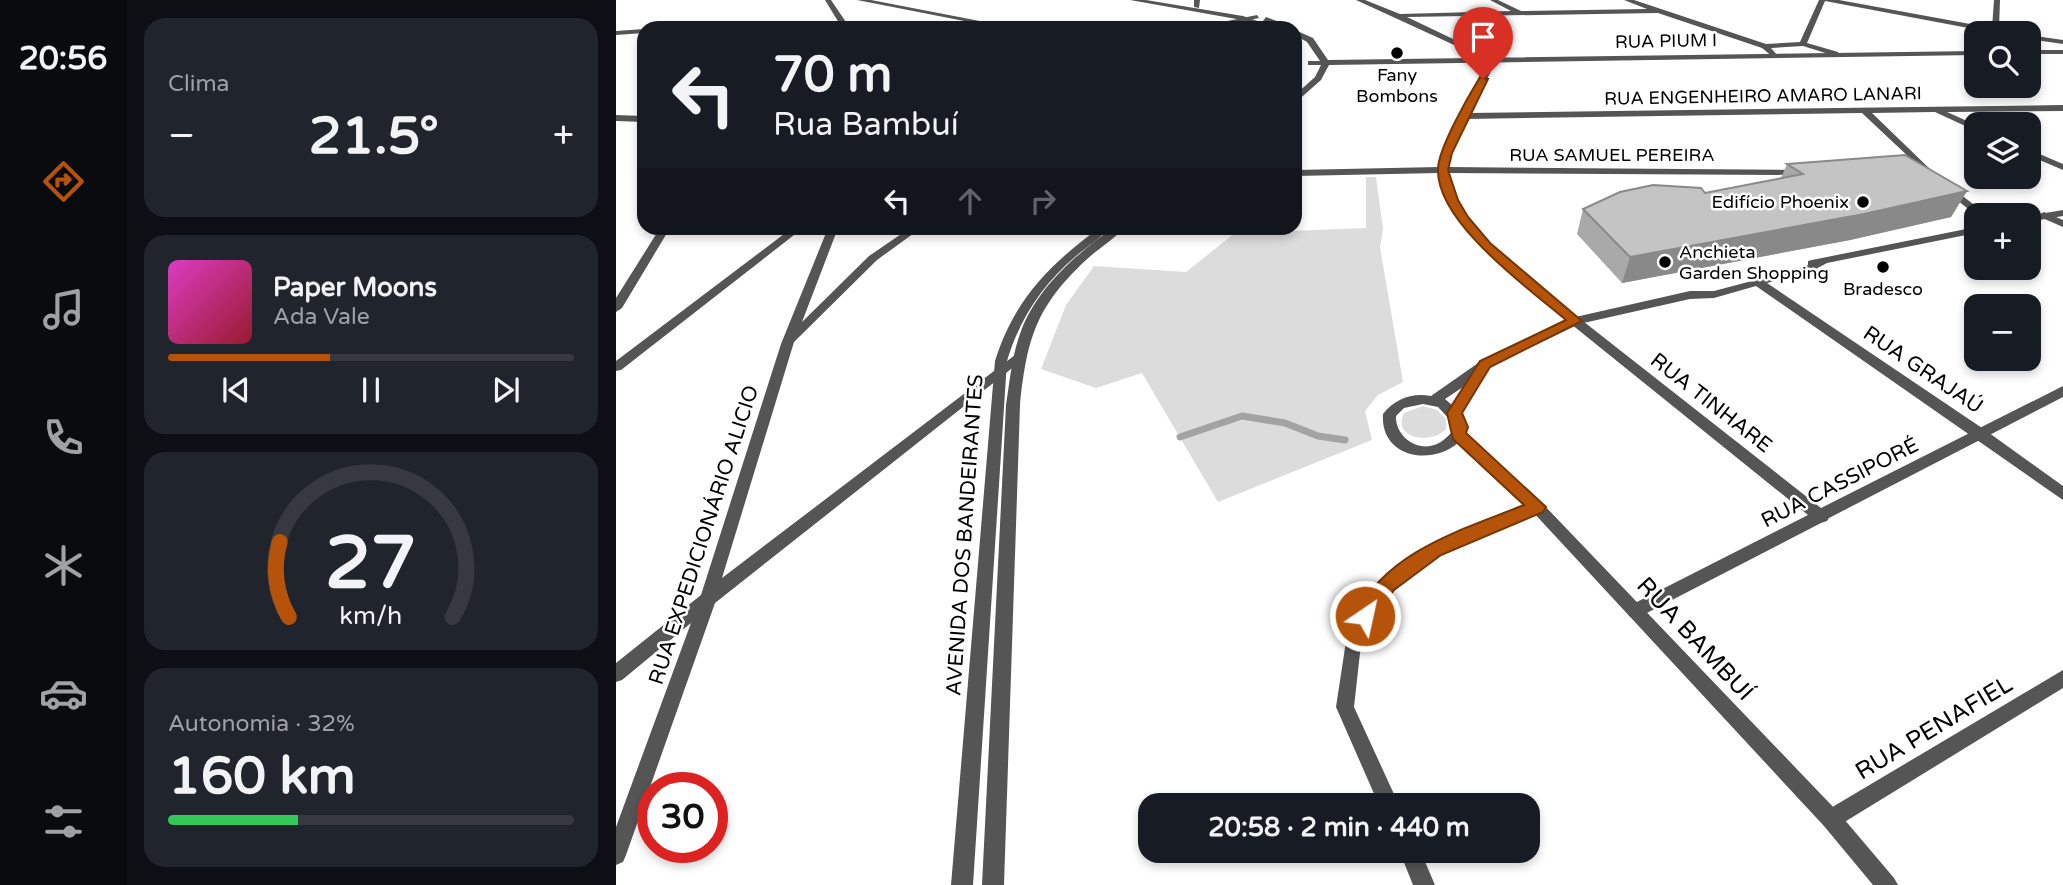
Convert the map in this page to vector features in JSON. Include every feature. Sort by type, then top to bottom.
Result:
[{"type":"street","points":[[828,0],[842,21]]},
{"type":"street","points":[[860,0],[974,21]]},
{"type":"street","points":[[911,0],[918,11]]},
{"type":"street","points":[[1133,0],[1259,21]]},
{"type":"street","points":[[1158,0],[1197,3],[1263,21]]},
{"type":"street","points":[[1359,0],[1493,60],[1446,153],[1443,170]]},
{"type":"street","points":[[1493,0],[1522,15]]},
{"type":"street","points":[[1627,0],[1765,46],[1803,44],[1835,54]]},
{"type":"street","points":[[1803,44],[1822,0]]},
{"type":"street","points":[[1828,0],[1964,25]]},
{"type":"street","points":[[1996,21],[1997,0]]},
{"type":"street","points":[[1174,7],[1197,3]]},
{"type":"street","points":[[1397,15],[1657,11]]},
{"type":"street","points":[[1236,21],[1253,18]]},
{"type":"street","points":[[616,33],[637,32]]},
{"type":"street","points":[[1302,36],[1310,40],[1325,66],[1302,92]]},
{"type":"street","points":[[2041,39],[2063,43]]},
{"type":"street","points":[[1753,55],[1765,46]]},
{"type":"street","points":[[1765,46],[1773,55]]},
{"type":"street","points":[[1302,47],[1311,63],[1308,76],[1302,82]]},
{"type":"street","points":[[2041,52],[2063,52]]},
{"type":"street","name":"RUA PIUM I","points":[[1311,63],[1325,66],[1356,62],[1964,53]]},
{"type":"street","name":"RUA ENGENHEIRO AMARO LANARI","points":[[1463,116],[2063,108]]},
{"type":"street","points":[[1935,110],[1964,123]]},
{"type":"street","points":[[1865,111],[1928,173],[1967,203]]},
{"type":"street","points":[[616,118],[637,119]]},
{"type":"street","points":[[2041,158],[2063,167]]},
{"type":"street","name":"RUA SAMUEL PEREIRA","points":[[1302,173],[1443,170],[1819,172]]},
{"type":"street","name":"RUA TINHARE","points":[[1443,170],[1452,200],[1463,219],[1486,246],[1575,321],[1822,517]]},
{"type":"street","points":[[1915,173],[1928,173]]},
{"type":"street","points":[[2041,216],[2063,214]]},
{"type":"street","points":[[2044,215],[2063,224]]},
{"type":"street","points":[[1434,401],[1485,364],[1575,321],[1690,295],[1716,284],[1801,263],[1822,262],[1964,232]]},
{"type":"street","points":[[616,307],[661,235]]},
{"type":"street","points":[[616,367],[789,235]]},
{"type":"street","name":"RUA EXPEDICIONÁRIO ALICIO","points":[[616,855],[708,599],[787,344],[830,235]]},
{"type":"street","points":[[787,344],[873,258],[906,235]]},
{"type":"street","name":"AVENIDA DOS BANDEIRANTES","points":[[962,885],[999,373],[1010,331],[1036,290],[1061,262],[1096,235]]},
{"type":"street","name":"AVENIDA DOS BANDEIRANTES","points":[[993,885],[1013,419],[1019,358],[1036,311],[1046,297],[1082,258],[1110,235]]},
{"type":"street","points":[[1690,295],[1714,294],[1808,270],[1822,262]]},
{"type":"street","name":"RUA GRAJAÚ","points":[[1757,282],[2063,494]]},
{"type":"street","points":[[616,674],[708,599],[1019,358]]},
{"type":"street","points":[[1454,413],[1485,364]]},
{"type":"street","name":"RUA CASSIPORÉ","points":[[1635,611],[2063,391]]},
{"type":"street","points":[[1413,400],[1434,401],[1454,413],[1460,427],[1458,435],[1445,447],[1434,450],[1411,449],[1393,438],[1387,422],[1395,407],[1413,400]]},
{"type":"street","name":"RUA BAMBUÍ","points":[[1458,435],[1537,507],[1831,819],[1887,885]]},
{"type":"street","points":[[1384,793],[1345,707],[1354,632],[1387,584],[1434,550],[1537,507]]},
{"type":"street","name":"RUA PENAFIEL","points":[[1831,819],[2063,678]]},
{"type":"street","points":[[1415,863],[1424,885]]},
{"type":"shaded area","points":[[1366,177],[1376,177],[1383,229],[1380,247],[1403,382],[1378,395],[1365,411],[1372,440],[1218,502],[1142,373],[1096,388],[1041,369],[1066,305],[1094,266],[1186,272],[1232,235],[1302,235],[1302,230],[1366,228]]},
{"type":"shaded area","points":[[1423,406],[1437,410],[1446,419],[1446,429],[1440,434],[1415,437],[1403,429],[1401,422],[1404,413]]},
{"type":"building","points":[[1905,155],[1967,191],[1864,214],[1630,257],[1583,209],[1620,192],[1653,185],[1701,188],[1705,193],[1803,174],[1787,164]]},
{"type":"waterway","points":[[1180,437],[1242,416],[1285,423],[1318,436],[1345,440]]},
{"type":"place","name":"Fany Bombons","points":[[1397,53]]},
{"type":"place","name":"Edifício Phoenix","points":[[1863,202]]},
{"type":"place","name":"Anchieta Garden Shopping","points":[[1665,262]]},
{"type":"place","name":"Bradesco","points":[[1883,267]]},
{"type":"route","points":[[1365,616],[1387,584],[1434,550],[1537,507],[1458,435],[1460,427],[1454,413],[1485,364],[1575,321],[1486,246],[1463,219],[1452,200],[1443,170],[1446,153],[1483,79]]}]
